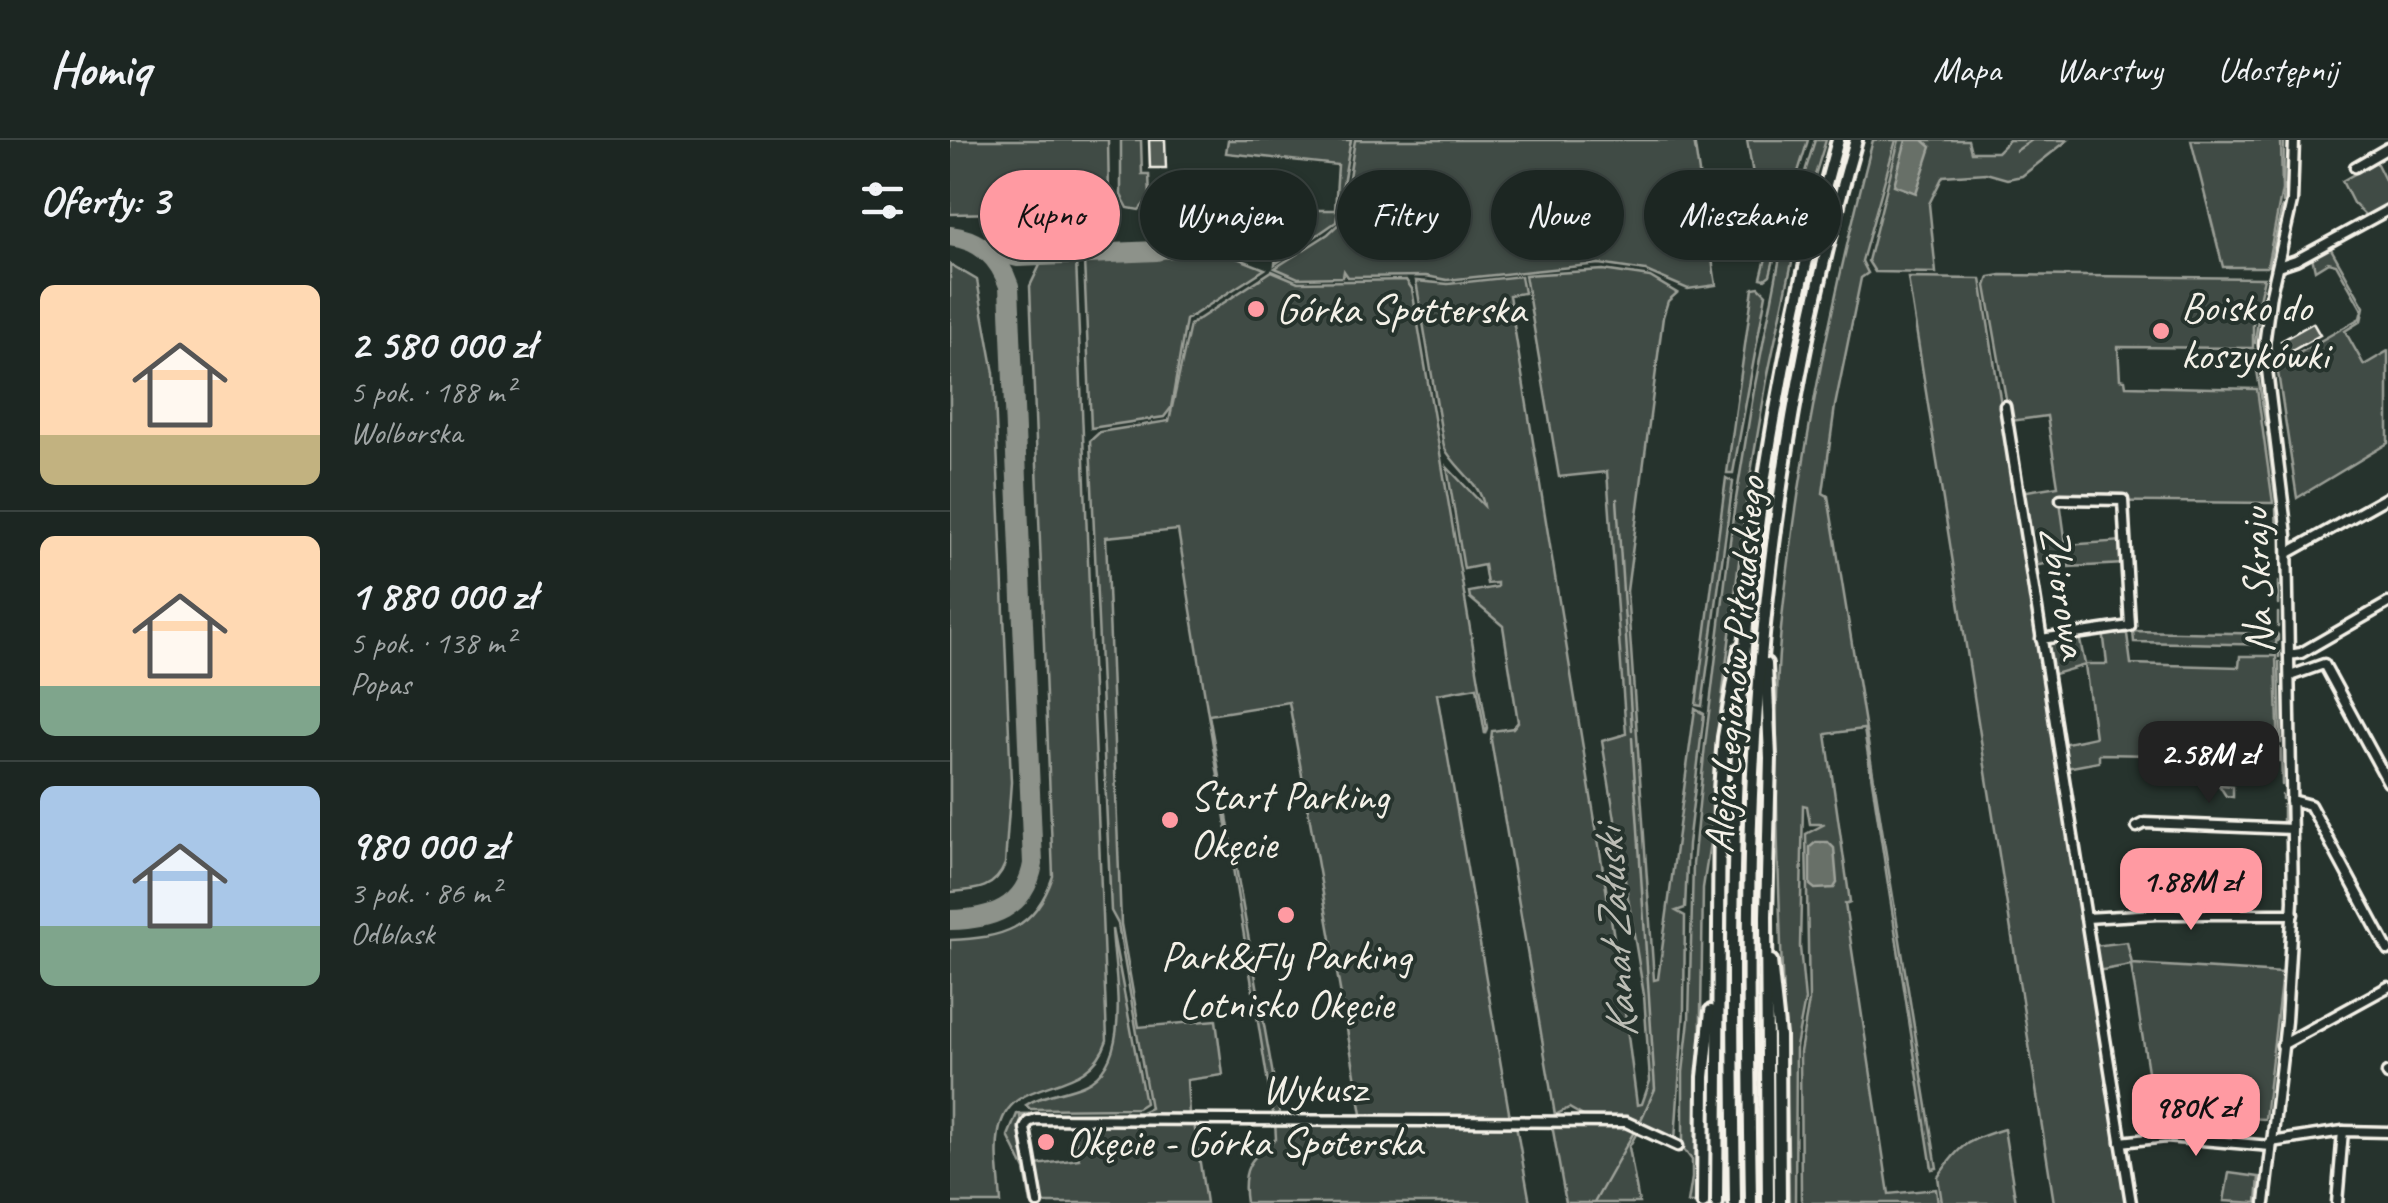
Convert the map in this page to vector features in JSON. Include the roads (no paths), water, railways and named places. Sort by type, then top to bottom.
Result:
[{"type":"highway","name":"Aleja Legionów Piłsudskiego","points":[[1735,1203],[1734,829],[1748,614],[1785,368],[1838,140]]},
{"type":"highway","name":"Aleja Legionów Piłsudskiego","points":[[1751,1203],[1751,829],[1764,632],[1777,516],[1802,367],[1856,140]]},
{"type":"highway","points":[[1718,1203],[1716,980],[1721,763],[1732,682],[1748,614]]},
{"type":"highway","points":[[1764,632],[1770,758],[1766,916],[1768,1203]]},
{"type":"highway","points":[[1766,916],[1779,1036],[1780,1203]]},
{"type":"highway","points":[[1704,1203],[1704,1077],[1716,980]]},
{"type":"street","name":"Na Skraju","points":[[2266,1203],[2293,914],[2288,553],[2284,480],[2265,360],[2267,317],[2292,202],[2294,140]]},
{"type":"street","points":[[2354,167],[2388,148]]},
{"type":"street","points":[[2278,266],[2388,210]]},
{"type":"street","name":"Zbiorowa","points":[[2006,406],[2131,1203]]},
{"type":"street","points":[[2288,553],[2388,496]]},
{"type":"street","points":[[2041,639],[2130,626],[2123,500],[2061,499]]},
{"type":"street","points":[[2289,655],[2301,653],[2388,603]]},
{"type":"street","points":[[2290,676],[2324,664],[2388,782]]},
{"type":"street","points":[[2291,800],[2310,805],[2388,950]]},
{"type":"street","points":[[2137,827],[2145,823],[2292,829]]},
{"type":"street","points":[[2086,918],[2293,914]]},
{"type":"street","points":[[2282,1045],[2388,987]]},
{"type":"street","name":"Wykusz","points":[[1038,1203],[1026,1128],[1036,1118],[1626,1122],[1678,1146]]},
{"type":"street","points":[[2121,1142],[2166,1137],[2271,1144],[2343,1131],[2388,1132]]},
{"type":"street","points":[[2337,1203],[2343,1131]]},
{"type":"waterway","points":[[2016,151],[2032,140]]},
{"type":"waterway","points":[[2283,203],[2284,140]]},
{"type":"waterway","points":[[2269,266],[2282,207]]},
{"type":"waterway","points":[[2255,343],[2259,311]]},
{"type":"waterway","points":[[2255,350],[2255,357]]},
{"type":"waterway","points":[[2256,364],[2266,426]]},
{"type":"waterway","points":[[2267,433],[2276,502]]},
{"type":"waterway","name":"Kanał Załuski","points":[[1617,499],[1632,730]]},
{"type":"waterway","points":[[2276,509],[2277,532]]},
{"type":"waterway","points":[[2278,582],[2278,604]]},
{"type":"waterway","points":[[2278,613],[2278,627]]},
{"type":"waterway","points":[[2278,635],[2278,641]]},
{"type":"waterway","points":[[2279,651],[2279,657]]},
{"type":"waterway","points":[[2279,662],[2281,743]]},
{"type":"waterway","name":"Kanał Załuski","points":[[1632,738],[1655,1089],[1640,1122]]},
{"type":"waterway","points":[[2281,749],[2282,785]]},
{"type":"waterway","points":[[2283,805],[2283,823]]},
{"type":"waterway","name":"Kanał Załuski","points":[[1594,1203],[1635,1130]]},
{"type":"place","name":"Górka Spotterska","points":[[1256,309]]},
{"type":"place","name":"Boisko do koszykówki","points":[[2161,331]]},
{"type":"place","name":"Start Parking Okęcie","points":[[1170,820]]},
{"type":"place","name":"Park&Fly Parking Lotnisko Okęcie","points":[[1286,915]]},
{"type":"place","name":"Okęcie - Górka Spoterska","points":[[1046,1142]]}]
